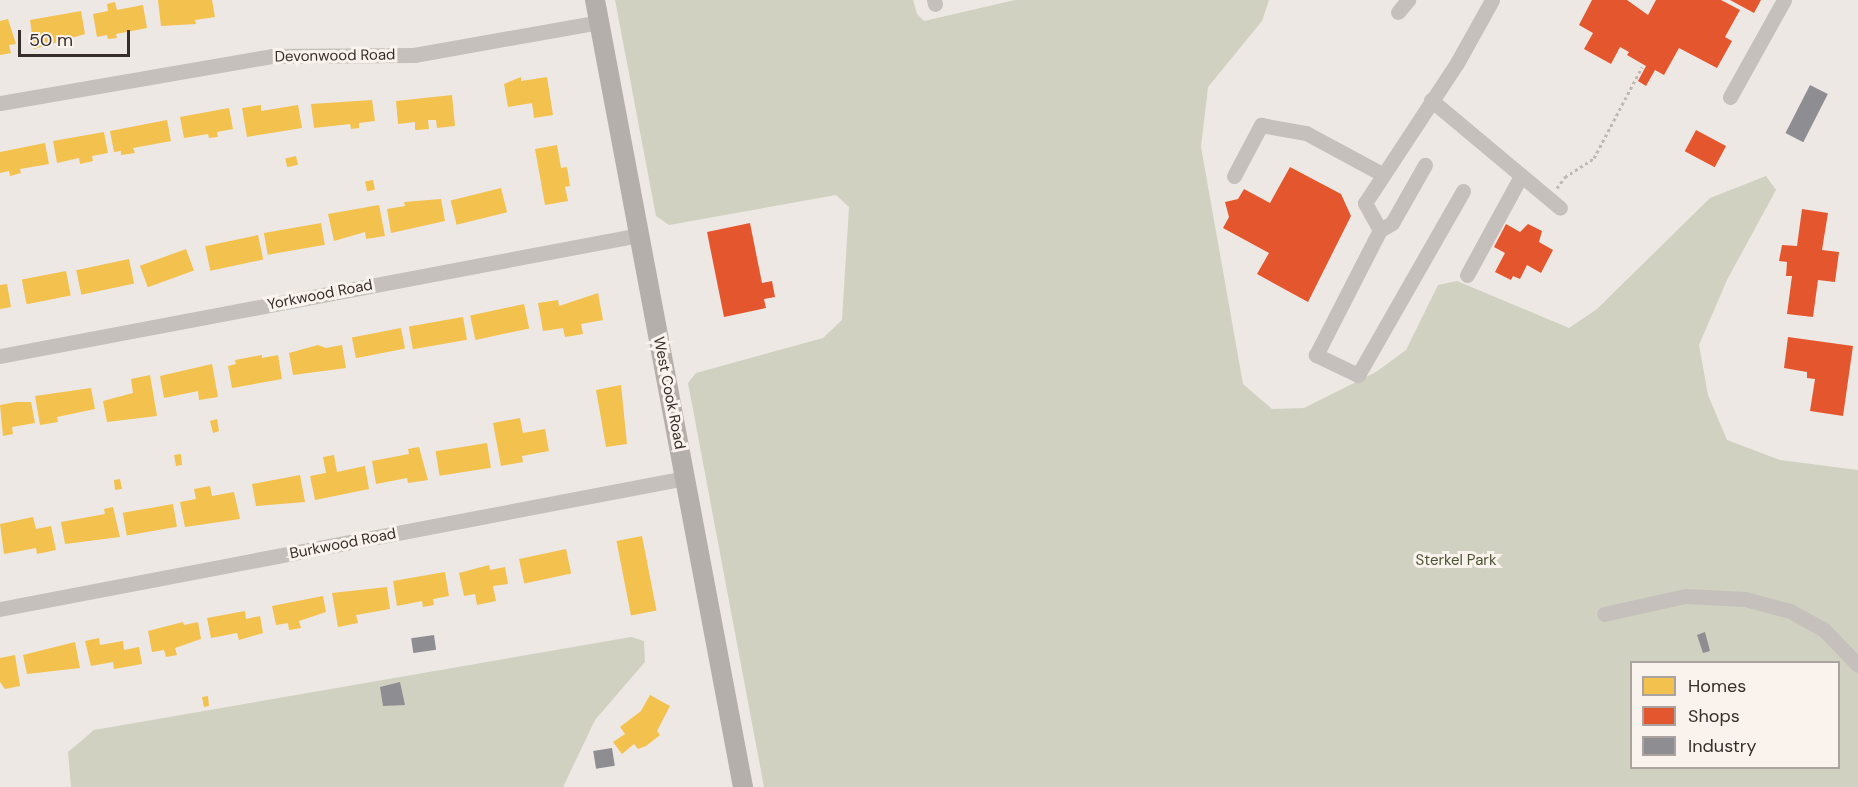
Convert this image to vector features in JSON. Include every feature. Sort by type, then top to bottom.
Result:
[{"type":"main road","name":"West Cook Road","points":[[595,0],[743,787]]},
{"type":"street","points":[[1398,12],[1408,0]]},
{"type":"street","points":[[1380,230],[1365,203],[1431,99],[1457,63],[1492,0]]},
{"type":"street","points":[[1730,97],[1784,0]]},
{"type":"street","name":"Devonwood Road","points":[[0,103],[272,56],[426,54],[599,22]]},
{"type":"street","points":[[1431,99],[1554,203]]},
{"type":"street","points":[[1234,176],[1261,125],[1306,133],[1382,174]]},
{"type":"street","points":[[1425,165],[1392,223],[1380,230],[1316,355],[1358,375],[1463,191]]},
{"type":"street","points":[[1467,275],[1521,176]]},
{"type":"street","name":"Yorkwood Road","points":[[0,356],[639,235]]},
{"type":"street","name":"Burkwood Road","points":[[0,609],[685,478]]},
{"type":"street","points":[[1604,614],[1685,596],[1745,599],[1790,611],[1823,629],[1858,665]]},
{"type":"path","points":[[1554,203],[1565,177],[1594,158],[1642,67]]},
{"type":"green space","name":"Sterkel Park","points":[[615,0],[913,0],[917,14],[924,21],[1015,0],[1269,0],[1262,21],[1208,87],[1201,147],[1243,384],[1272,409],[1304,408],[1376,372],[1406,350],[1438,285],[1457,281],[1569,328],[1597,309],[1710,198],[1766,176],[1776,190],[1727,280],[1699,345],[1708,395],[1727,440],[1780,460],[1858,470],[1858,787],[764,787],[688,383],[696,373],[823,338],[842,320],[849,207],[836,195],[669,225],[656,216]]},
{"type":"green space","points":[[631,637],[644,641],[645,662],[595,720],[563,787],[71,787],[68,752],[94,730]]},
{"type":"building: Homes","points":[[158,0],[212,0],[215,17],[195,20],[196,24],[161,26]]},
{"type":"building: Homes","points":[[115,2],[117,10],[143,5],[147,28],[116,34],[117,38],[108,39],[107,35],[97,37],[93,14],[108,11],[107,4]]},
{"type":"building: Homes","points":[[81,11],[85,34],[34,49],[30,20]]},
{"type":"building: Homes","points":[[8,19],[16,44],[9,45],[11,53],[0,55],[0,21]]},
{"type":"building: Homes","points":[[521,77],[521,81],[547,77],[553,115],[534,118],[532,103],[508,107],[504,84]]},
{"type":"building: Homes","points":[[452,95],[455,126],[437,128],[436,120],[428,120],[429,129],[415,130],[415,122],[398,124],[396,101]]},
{"type":"building: Homes","points":[[372,100],[375,121],[359,123],[359,128],[351,129],[350,124],[314,128],[311,104]]},
{"type":"building: Homes","points":[[261,105],[261,111],[298,105],[302,128],[247,137],[242,108]]},
{"type":"building: Homes","points":[[229,108],[233,129],[217,132],[218,137],[209,138],[208,134],[184,138],[180,117]]},
{"type":"building: Homes","points":[[167,120],[171,141],[133,148],[135,153],[121,155],[121,151],[114,152],[110,131]]},
{"type":"building: Homes","points":[[104,132],[108,153],[92,156],[93,161],[80,164],[79,158],[57,163],[53,141]]},
{"type":"building: Homes","points":[[45,143],[49,164],[20,169],[21,173],[10,176],[9,171],[0,173],[0,152]]},
{"type":"building: Homes","points":[[557,145],[561,168],[567,167],[570,186],[565,187],[568,201],[545,205],[535,149]]},
{"type":"building: Homes","points":[[296,156],[298,165],[287,167],[285,158]]},
{"type":"building: Homes","points":[[373,180],[375,190],[367,191],[365,182]]},
{"type":"building: Homes","points":[[501,188],[507,212],[457,225],[451,201]]},
{"type":"building: Homes","points":[[441,199],[445,221],[391,233],[387,209],[405,206],[404,202]]},
{"type":"building: Homes","points":[[379,205],[385,236],[366,239],[365,232],[334,241],[328,214]]},
{"type":"building: Homes","points":[[321,223],[325,245],[268,255],[264,233]]},
{"type":"building: Homes","points":[[258,235],[263,259],[210,271],[205,246]]},
{"type":"building: Homes","points":[[186,249],[194,271],[148,287],[140,266]]},
{"type":"building: Homes","points":[[129,259],[134,283],[81,295],[76,270]]},
{"type":"building: Homes","points":[[66,271],[71,296],[27,304],[22,280]]},
{"type":"building: Homes","points":[[7,284],[11,307],[0,309],[0,285]]},
{"type":"building: Homes","points":[[598,293],[603,320],[581,324],[583,334],[565,337],[563,328],[543,331],[538,303],[558,300],[559,306]]},
{"type":"building: Homes","points":[[524,304],[529,328],[475,340],[470,315]]},
{"type":"building: Homes","points":[[463,317],[467,340],[413,349],[409,327]]},
{"type":"building: Homes","points":[[401,328],[405,349],[356,358],[352,338]]},
{"type":"building: Homes","points":[[318,345],[326,348],[342,345],[346,368],[293,375],[289,353]]},
{"type":"building: Homes","points":[[262,355],[262,358],[278,355],[282,379],[232,388],[228,366],[236,364],[235,360]]},
{"type":"building: Homes","points":[[212,364],[218,397],[199,400],[198,391],[164,398],[160,376]]},
{"type":"building: Homes","points":[[150,375],[157,416],[107,422],[103,401],[133,393],[131,379]]},
{"type":"building: Homes","points":[[621,385],[627,444],[606,447],[596,390]]},
{"type":"building: Homes","points":[[91,388],[95,409],[57,417],[58,422],[40,425],[35,396]]},
{"type":"building: Homes","points":[[31,402],[35,423],[12,427],[13,434],[3,436],[0,405]]},
{"type":"building: Homes","points":[[520,418],[523,433],[545,429],[549,451],[522,456],[523,462],[501,466],[493,423]]},
{"type":"building: Homes","points":[[217,419],[219,431],[213,433],[210,421]]},
{"type":"building: Homes","points":[[487,443],[491,468],[440,476],[436,451]]},
{"type":"building: Homes","points":[[419,447],[428,480],[408,483],[407,478],[376,484],[372,461],[409,454],[408,449]]},
{"type":"building: Homes","points":[[181,454],[182,465],[176,466],[174,455]]},
{"type":"building: Homes","points":[[334,455],[337,472],[365,466],[369,489],[315,500],[310,476],[326,473],[323,457]]},
{"type":"building: Homes","points":[[300,475],[305,502],[256,506],[252,484]]},
{"type":"building: Homes","points":[[120,479],[122,489],[115,490],[114,480]]},
{"type":"building: Homes","points":[[210,486],[212,496],[234,492],[240,519],[185,527],[180,502],[196,499],[194,489]]},
{"type":"building: Homes","points":[[173,504],[177,527],[127,536],[123,513]]},
{"type":"building: Homes","points":[[113,507],[120,537],[65,544],[61,522],[105,514],[104,509]]},
{"type":"building: Homes","points":[[33,517],[36,529],[51,526],[56,550],[37,554],[36,548],[4,554],[0,524]]},
{"type":"building: Homes","points":[[642,536],[657,611],[631,616],[616,541]]},
{"type":"building: Homes","points":[[566,549],[571,573],[524,583],[519,559]]},
{"type":"building: Homes","points":[[489,565],[490,570],[505,567],[508,584],[493,586],[496,601],[477,605],[475,594],[464,596],[459,573]]},
{"type":"building: Homes","points":[[445,572],[449,596],[433,599],[434,605],[423,607],[422,601],[397,606],[393,581]]},
{"type":"building: Homes","points":[[387,587],[390,609],[356,615],[358,623],[338,627],[332,593]]},
{"type":"building: Homes","points":[[323,596],[326,612],[299,621],[301,628],[289,630],[288,623],[276,625],[272,606]]},
{"type":"building: Homes","points":[[245,611],[246,619],[260,616],[263,633],[239,640],[237,633],[211,638],[207,618]]},
{"type":"building: Homes","points":[[183,622],[184,625],[198,622],[201,639],[175,648],[177,655],[166,657],[164,650],[152,652],[148,631]]},
{"type":"building: Homes","points":[[99,638],[100,645],[123,641],[124,650],[139,647],[142,664],[114,669],[113,662],[91,666],[85,641]]},
{"type":"building: Homes","points":[[75,642],[80,668],[27,674],[23,655]]},
{"type":"building: Homes","points":[[15,655],[20,686],[5,689],[0,682],[0,658]]},
{"type":"building: Homes","points":[[650,695],[670,706],[657,731],[660,735],[638,749],[634,744],[622,754],[613,742],[625,734],[620,727],[641,711]]},
{"type":"building: Homes","points":[[208,696],[209,706],[204,707],[202,697]]},
{"type":"building: Shops","points":[[1592,0],[1627,0],[1648,15],[1656,0],[1721,0],[1740,10],[1725,37],[1732,41],[1717,68],[1679,48],[1664,75],[1655,70],[1646,86],[1638,81],[1646,66],[1627,55],[1629,52],[1620,47],[1611,64],[1584,49],[1593,33],[1579,25]]},
{"type":"building: Shops","points":[[1730,0],[1761,0],[1754,13]]},
{"type":"building: Shops","points":[[1696,130],[1726,146],[1715,167],[1685,151]]},
{"type":"building: Shops","points":[[1290,167],[1341,194],[1351,216],[1308,302],[1257,274],[1269,253],[1223,228],[1229,217],[1225,202],[1238,199],[1244,189],[1270,203]]},
{"type":"building: Shops","points":[[1802,209],[1828,213],[1822,250],[1839,252],[1835,282],[1818,280],[1813,317],[1787,314],[1792,276],[1786,276],[1787,262],[1779,261],[1782,245],[1797,246]]},
{"type":"building: Shops","points":[[750,223],[762,283],[772,281],[775,297],[764,299],[766,308],[724,317],[707,232]]},
{"type":"building: Shops","points":[[1506,224],[1520,232],[1528,224],[1542,231],[1539,242],[1553,250],[1541,273],[1527,265],[1520,279],[1513,276],[1511,280],[1495,272],[1505,253],[1494,247]]},
{"type":"building: Shops","points":[[1788,337],[1853,346],[1843,416],[1810,411],[1815,379],[1807,378],[1807,372],[1784,368]]},
{"type":"building: Industry","points":[[1810,85],[1828,94],[1803,142],[1785,133]]},
{"type":"building: Industry","points":[[1705,632],[1710,651],[1703,653],[1697,635]]},
{"type":"building: Industry","points":[[434,635],[436,650],[413,653],[411,638]]},
{"type":"building: Industry","points":[[400,682],[405,705],[383,706],[380,687]]},
{"type":"building: Industry","points":[[612,748],[615,766],[596,769],[593,751]]}]
